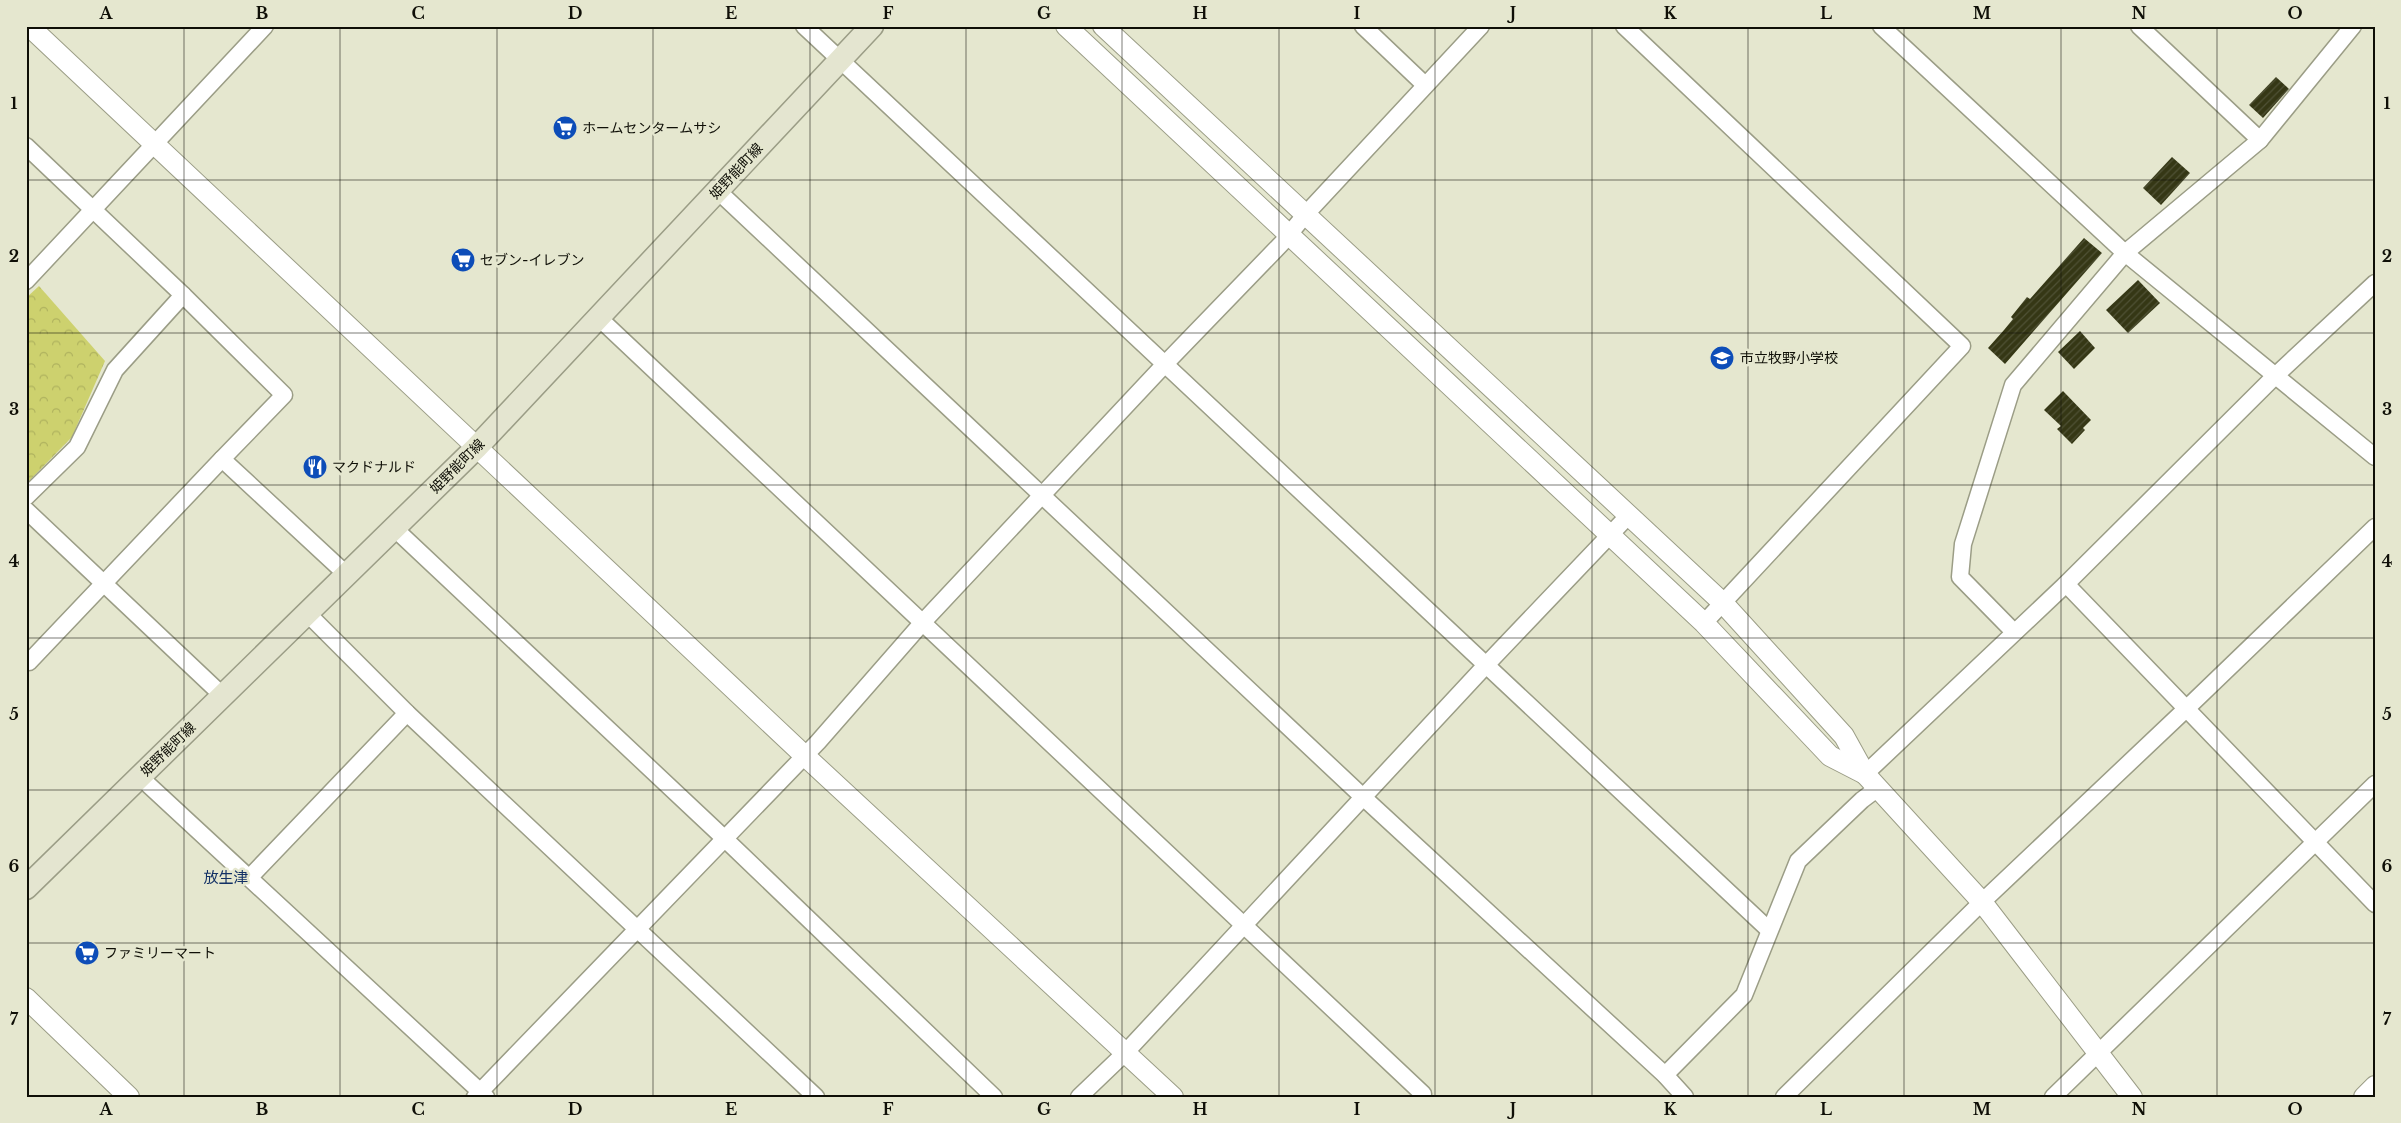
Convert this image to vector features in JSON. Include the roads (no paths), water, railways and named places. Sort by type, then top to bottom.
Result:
[{"type":"main road","name":"姫野能町線","points":[[26,888],[476,448],[872,26]]},
{"type":"street","points":[[29,26],[476,448],[1173,1097]]},
{"type":"street","points":[[26,282],[265,26]]},
{"type":"street","points":[[804,26],[1769,930]]},
{"type":"street","points":[[1066,26],[1704,623],[1830,756],[1872,781]]},
{"type":"street","points":[[1103,26],[1723,603],[1844,736],[1872,781],[1982,902],[2132,1097]]},
{"type":"street","points":[[1363,26],[1426,85]]},
{"type":"street","points":[[140,777],[250,877],[480,1095],[805,756],[923,622],[1290,234],[1305,215],[1481,26]]},
{"type":"street","points":[[1624,26],[1962,346],[1704,623]]},
{"type":"street","points":[[1881,26],[2125,253],[2375,457]]},
{"type":"street","points":[[2014,632],[1960,577],[1963,544],[2013,385],[2125,253],[2260,140],[2353,26]]},
{"type":"street","points":[[2150,30],[2260,140]]},
{"type":"street","points":[[26,146],[183,295],[284,395],[29,662],[26,659]]},
{"type":"street","points":[[718,191],[1363,797],[1665,1075],[1685,1097]]},
{"type":"street","points":[[1665,1075],[1744,995],[1798,861],[1862,800],[1872,781],[2014,632],[2066,584],[2275,376],[2375,283]]},
{"type":"street","points":[[26,497],[77,447],[114,370],[183,295]]},
{"type":"street","points":[[599,318],[1423,1094]]},
{"type":"street","points":[[222,459],[346,574]]},
{"type":"street","points":[[26,510],[222,696]]},
{"type":"street","points":[[1079,1097],[1126,1052],[1486,664],[1630,515]]},
{"type":"street","points":[[1784,1097],[1982,902],[2375,527]]},
{"type":"street","points":[[394,528],[725,839],[994,1097]]},
{"type":"street","points":[[2066,584],[2375,904]]},
{"type":"street","points":[[307,613],[407,714],[816,1097]]},
{"type":"street","points":[[250,877],[407,714]]},
{"type":"street","points":[[2053,1097],[2375,784]]},
{"type":"street","points":[[26,998],[129,1097]]},
{"type":"street","points":[[2364,1097],[2375,1086]]},
{"type":"place","name":"ホームセンタームサシ","points":[[565,128]]},
{"type":"place","name":"セブン-イレブン","points":[[463,260]]},
{"type":"place","name":"市立牧野小学校","points":[[1722,358]]},
{"type":"place","name":"マクドナルド","points":[[315,467]]},
{"type":"place","name":"ファミリーマート","points":[[87,953]]},
{"type":"district","name":"放生津","points":[[226,878]]}]
